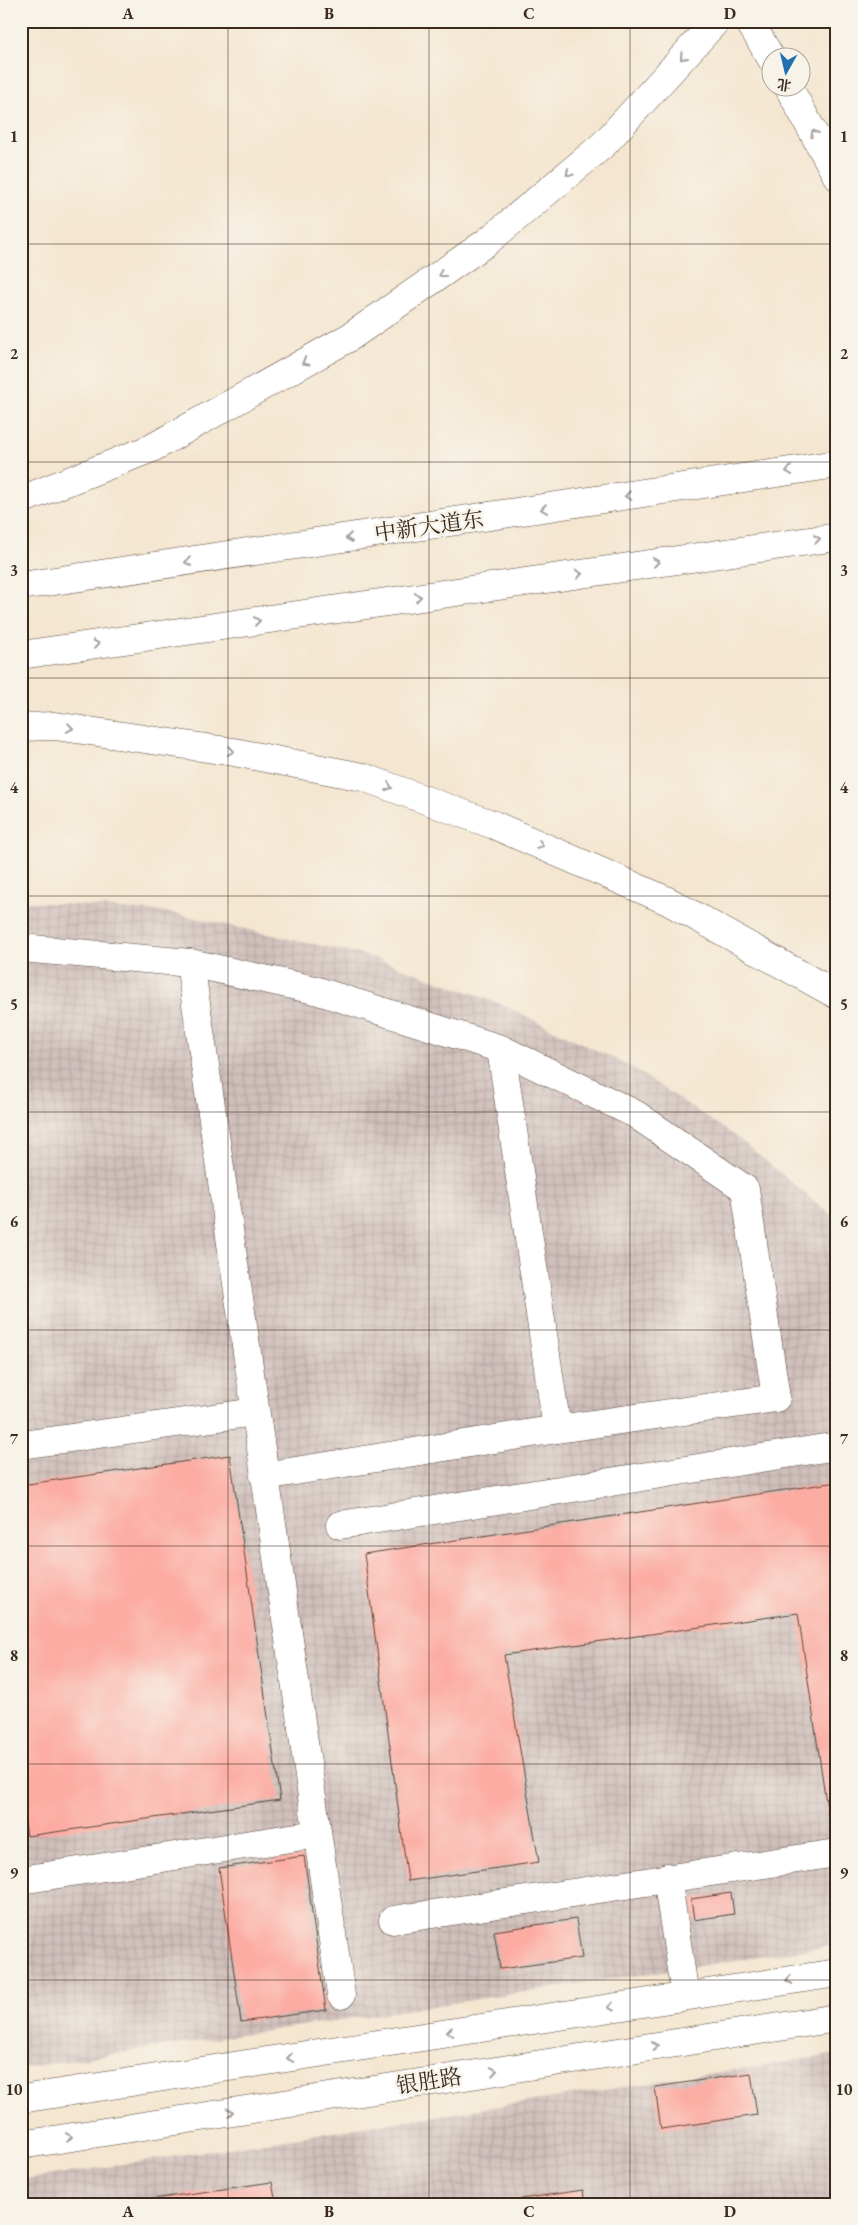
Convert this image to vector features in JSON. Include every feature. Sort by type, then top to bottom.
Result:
[{"type":"main road","points":[[21,500],[152,448],[350,337],[479,248],[604,144],[716,21]]},
{"type":"main road","points":[[749,21],[765,48]]},
{"type":"main road","points":[[794,98],[837,176]]},
{"type":"main road","name":"中新大道东","points":[[21,586],[837,464]]},
{"type":"main road","points":[[21,655],[837,537]]},
{"type":"main road","points":[[21,727],[55,726],[234,752],[363,777],[494,825],[668,901],[837,995]]},
{"type":"main road","points":[[21,948],[190,963],[315,990],[501,1049],[635,1114],[745,1189],[776,1398],[557,1429],[264,1476]]},
{"type":"main road","points":[[190,963],[341,1995]]},
{"type":"main road","points":[[501,1049],[557,1429]]},
{"type":"main road","points":[[21,1444],[255,1412]]},
{"type":"main road","points":[[340,1525],[837,1446]]},
{"type":"main road","points":[[21,1880],[316,1834]]},
{"type":"main road","points":[[393,1920],[667,1877],[837,1853]]},
{"type":"main road","points":[[667,1877],[686,1996]]},
{"type":"main road","name":"银胜路","points":[[21,2099],[837,1973]]},
{"type":"main road","name":"银胜路","points":[[21,2145],[837,2018]]},
{"type":"shaded area","points":[[21,901],[167,912],[372,957],[501,1004],[633,1068],[738,1138],[837,1220],[837,1945],[21,2068]]},
{"type":"shaded area","points":[[837,2054],[837,2204],[21,2204],[21,2180]]},
{"type":"building","points":[[230,1455],[280,1800],[27,1836],[21,1798],[21,1485]]},
{"type":"building","points":[[837,1482],[837,1835],[831,1836],[798,1613],[504,1655],[539,1862],[408,1881],[364,1554]]},
{"type":"building","points":[[304,1856],[326,2010],[241,2022],[219,1868]]},
{"type":"building","points":[[731,1893],[734,1914],[694,1920],[691,1899]]},
{"type":"building","points":[[576,1919],[582,1958],[500,1969],[494,1931]]},
{"type":"building","points":[[751,2073],[757,2115],[661,2129],[655,2087]]},
{"type":"building","points":[[272,2182],[276,2204],[125,2204],[125,2203]]},
{"type":"building","points":[[583,2190],[585,2204],[493,2204],[493,2203]]}]
